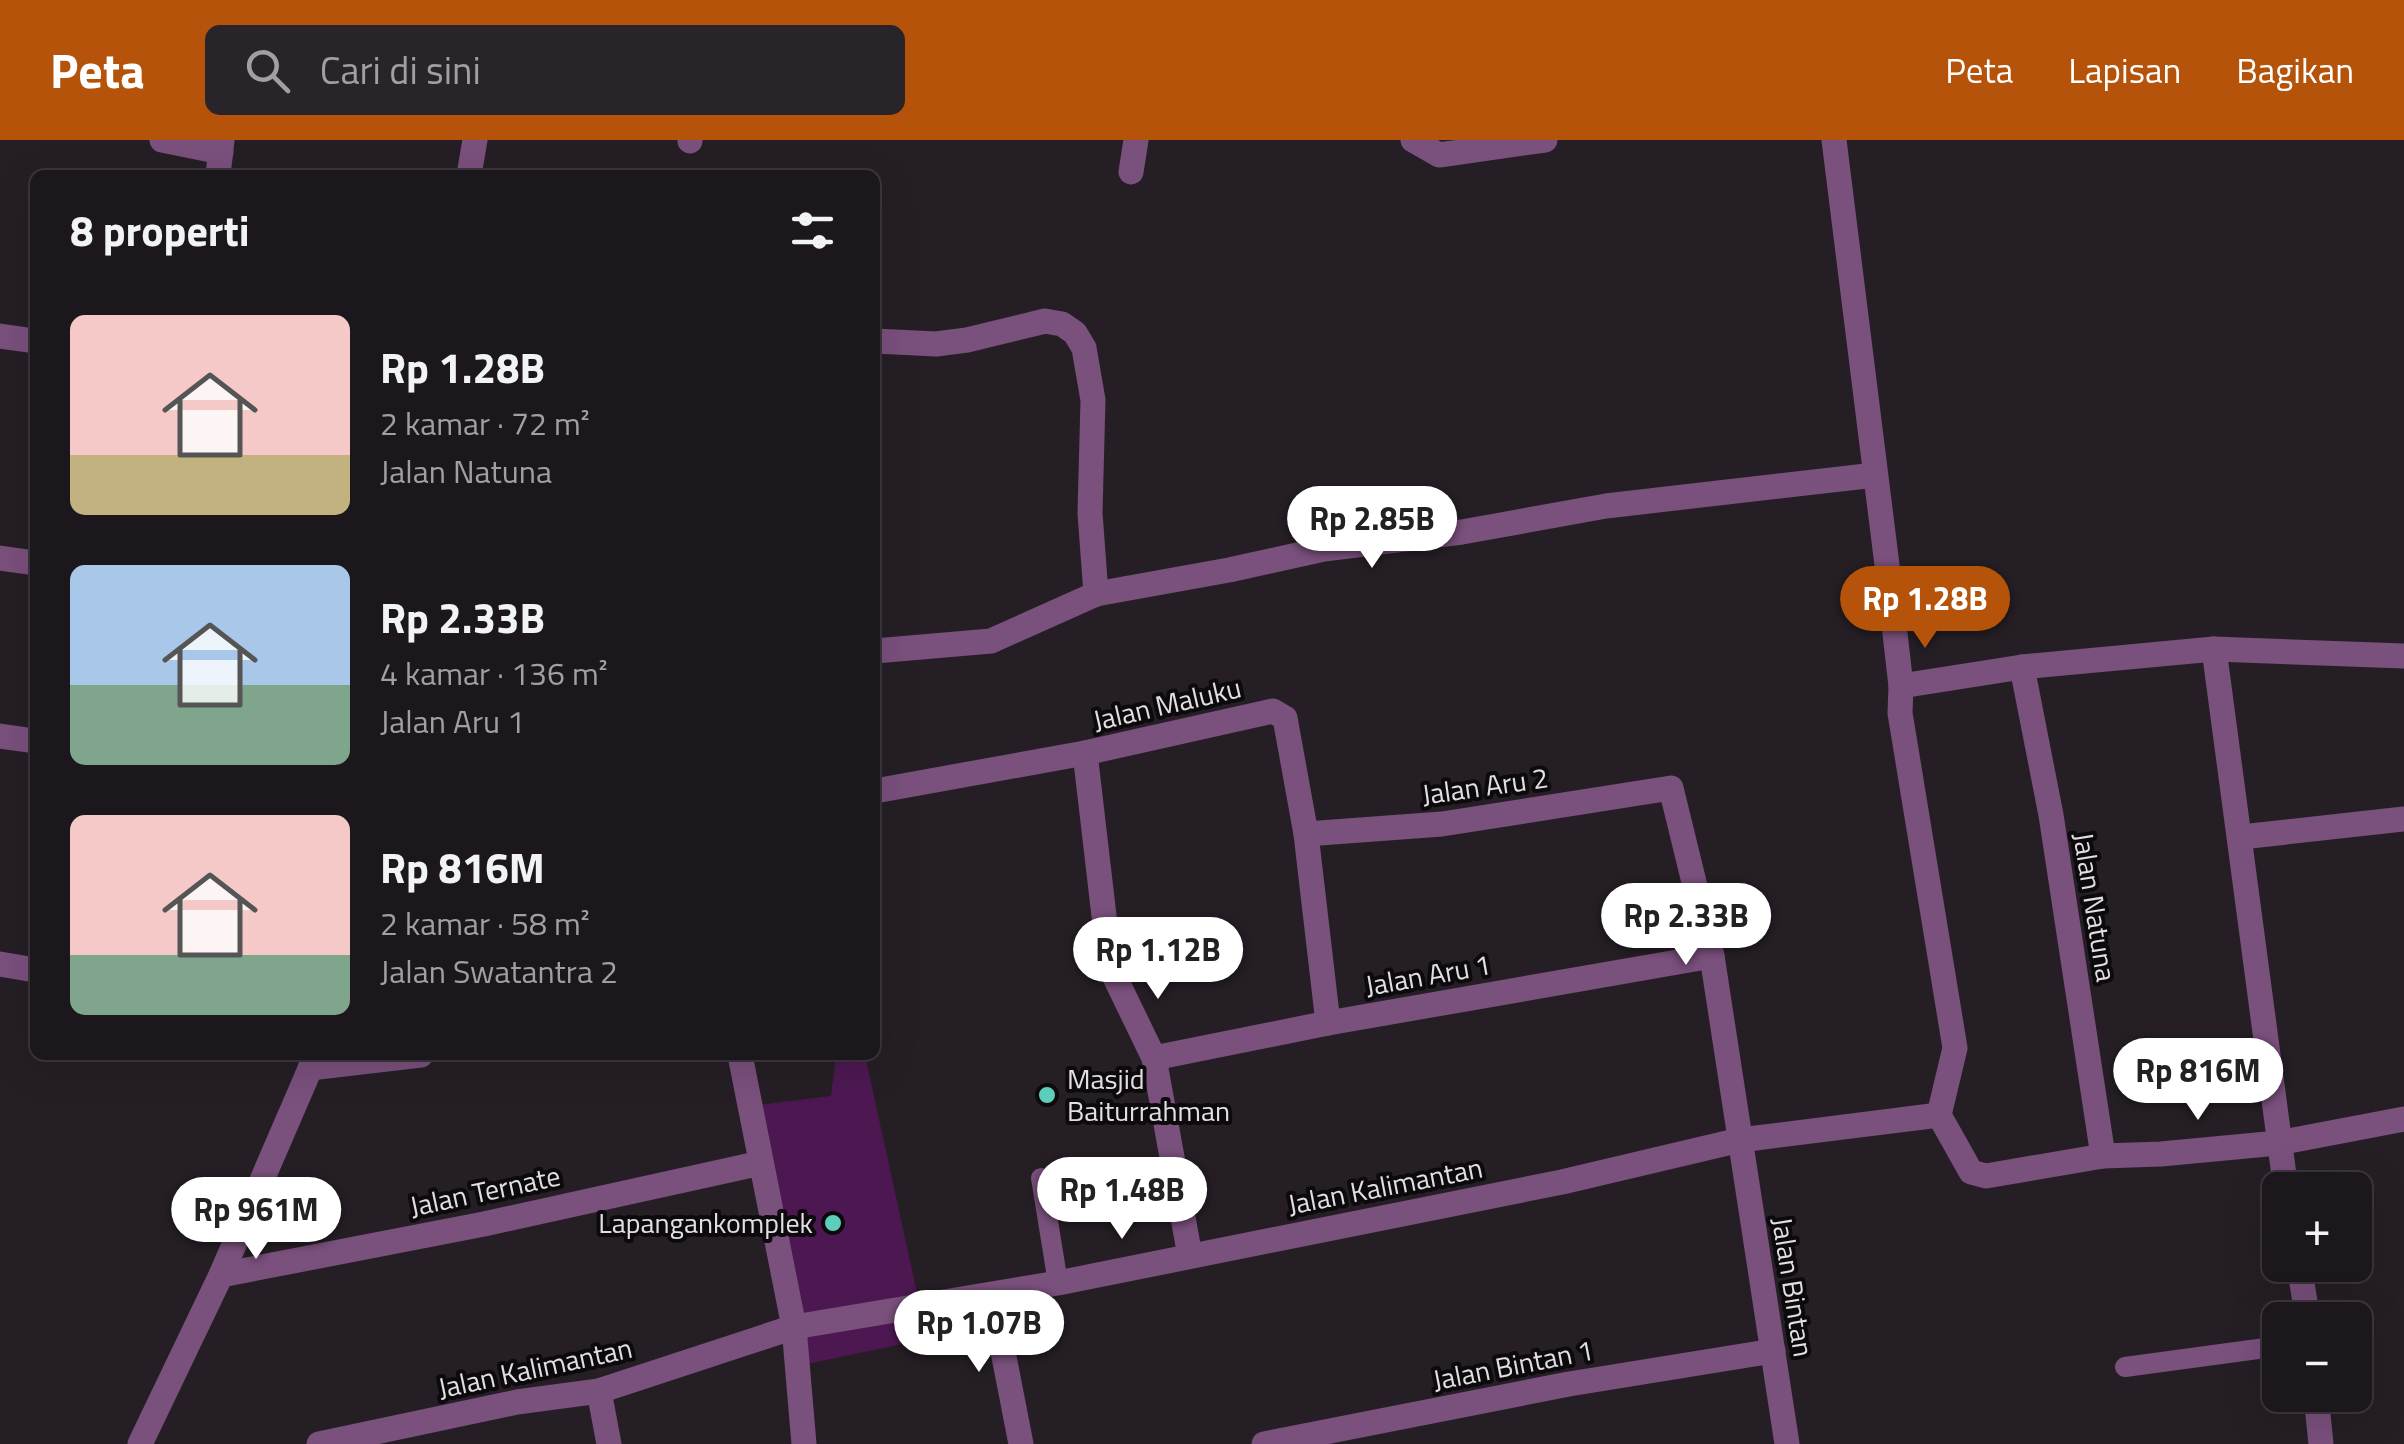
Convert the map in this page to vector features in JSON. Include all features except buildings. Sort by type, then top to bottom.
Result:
[{"type":"street","points":[[162,140],[220,156]]},
{"type":"street","points":[[469,170],[474,140]]},
{"type":"street","points":[[1131,172],[1136,140]]},
{"type":"street","points":[[1413,140],[1439,155],[1545,140]]},
{"type":"street","points":[[1834,140],[1901,686],[1900,712],[1955,1048],[1940,1115],[1970,1172],[1986,1176],[2103,1156],[2278,1143],[2404,1118]]},
{"type":"street","points":[[880,341],[936,344],[1045,321],[1062,324],[1075,333],[1084,348],[1092,400],[1090,512],[1096,594]]},
{"type":"street","points":[[0,336],[30,340]]},
{"type":"street","points":[[880,652],[991,641],[1096,594],[1324,549],[1462,532],[1606,506],[1875,476]]},
{"type":"street","points":[[0,558],[30,563]]},
{"type":"street","points":[[1901,686],[2022,667],[2214,648],[2404,656]]},
{"type":"street","points":[[2214,648],[2283,1172]]},
{"type":"street","name":"Jalan Natuna","points":[[2022,667],[2050,814],[2103,1156]]},
{"type":"street","name":"Jalan Maluku","points":[[880,789],[1085,754],[1273,712],[1285,718],[1306,834],[1328,1024]]},
{"type":"street","points":[[0,736],[30,740]]},
{"type":"street","points":[[1085,754],[1110,967],[1154,1058],[1190,1256]]},
{"type":"street","name":"Jalan Aru 2","points":[[1306,834],[1442,824],[1670,788]]},
{"type":"street","name":"Jalan Bintan","points":[[1670,788],[1712,956],[1787,1444]]},
{"type":"street","points":[[2241,838],[2404,818]]},
{"type":"street","name":"Jalan Aru 1","points":[[1154,1058],[1712,956]]},
{"type":"street","points":[[0,964],[30,969]]},
{"type":"street","points":[[741,1060],[794,1328],[804,1444]]},
{"type":"street","points":[[140,1444],[221,1274],[313,1061]]},
{"type":"street","name":"Jalan Kalimantan","points":[[319,1444],[518,1402],[599,1391],[794,1328],[1190,1256],[1562,1182],[1740,1140],[1940,1115]]},
{"type":"street","name":"Jalan Ternate","points":[[221,1274],[484,1224],[760,1162]]},
{"type":"street","points":[[992,1295],[1021,1444]]},
{"type":"street","name":"Jalan Bintan 1","points":[[1264,1444],[1570,1384],[1773,1350]]},
{"type":"street","points":[[599,1391],[608,1444]]},
{"type":"street","points":[[2318,1412],[2321,1444]]},
{"type":"lane","points":[[1041,1178],[1058,1282]]},
{"type":"lane","points":[[2125,1366],[2262,1348]]},
{"type":"shaded area","name":"Lapangankomplek","points":[[835,1060],[866,1060],[927,1339],[792,1367],[742,1107],[831,1096]]},
{"type":"place","name":"Masjid Baiturrahman","points":[[1047,1095]]},
{"type":"place","name":"Lapangankomplek","points":[[833,1223]]}]
